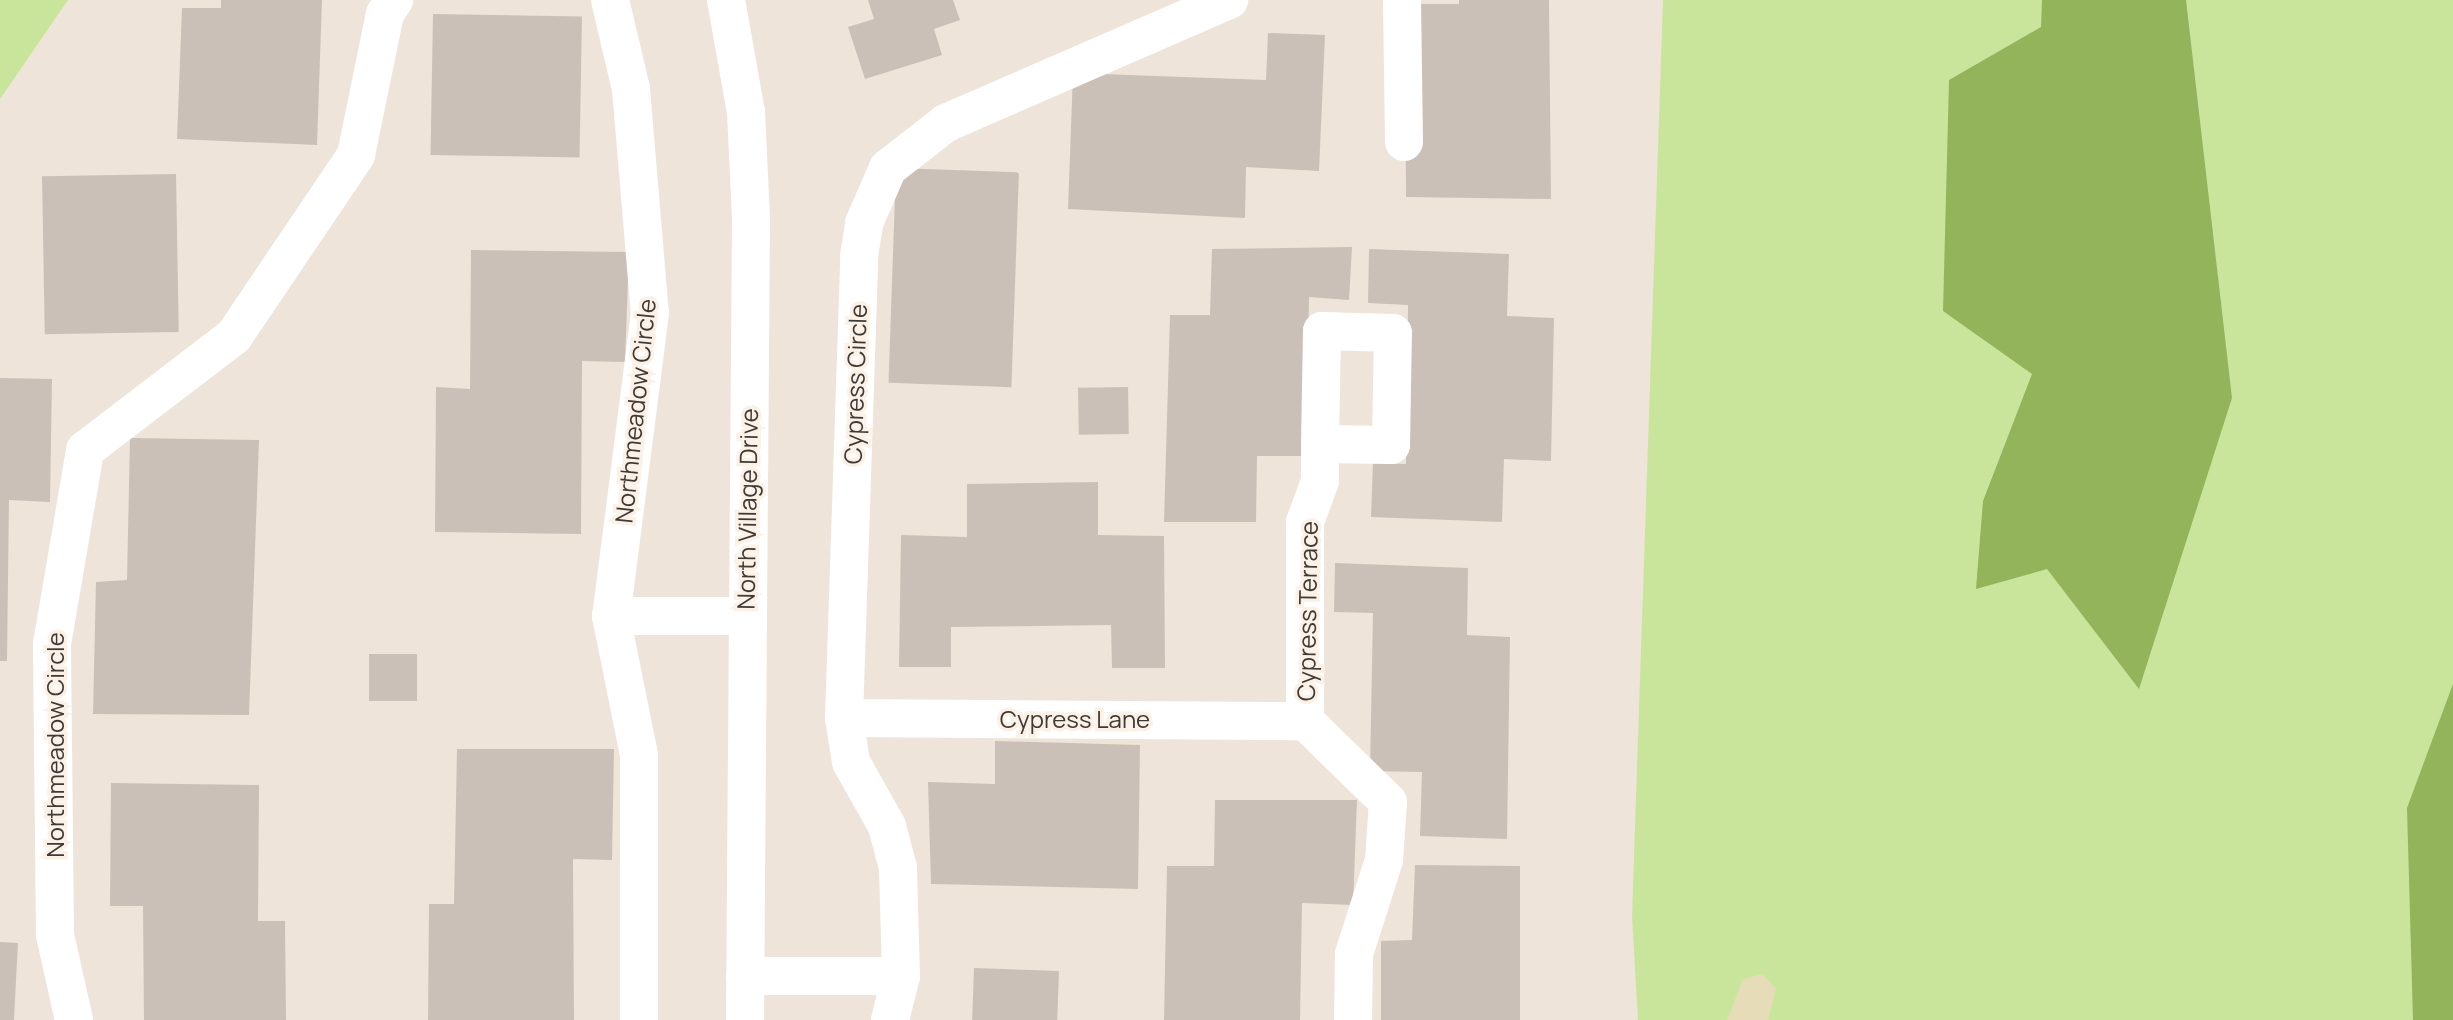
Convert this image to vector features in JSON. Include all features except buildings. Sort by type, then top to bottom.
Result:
[{"type":"street","name":"Northmeadow Circle","points":[[74,1020],[55,934],[52,644],[85,450],[234,336],[356,155],[385,14],[394,0]]},
{"type":"street","name":"Northmeadow Circle","points":[[610,0],[631,89],[650,313],[611,615],[639,755],[639,1020]]},
{"type":"street","name":"North Village Drive","points":[[726,0],[746,113],[751,218],[745,1020]]},
{"type":"street","name":"Cypress Circle","points":[[890,1020],[901,976],[898,868],[887,826],[851,762],[844,718],[859,256],[864,223],[888,168],[946,123],[1229,0]]},
{"type":"street","points":[[1402,0],[1404,142]]},
{"type":"street","name":"Cypress Terrace","points":[[1320,444],[1391,444],[1393,333],[1322,331],[1320,444],[1320,481],[1305,522],[1305,721],[1388,802],[1384,860],[1354,954],[1353,1020]]},
{"type":"street","points":[[611,615],[746,616]]},
{"type":"street","name":"Cypress Lane","points":[[844,718],[1305,721]]},
{"type":"street","points":[[745,976],[901,976]]},
{"type":"green space","points":[[0,0],[68,0],[0,99]]},
{"type":"green space","points":[[1663,0],[2453,0],[2453,1020],[1638,1020],[1632,916]]},
{"type":"green space","points":[[2042,0],[2186,0],[2232,398],[2139,689],[2047,569],[1976,589],[1983,501],[2032,374],[1943,311],[1949,80],[2041,27]]},
{"type":"green space","points":[[2453,684],[2453,1020],[2413,1020],[2407,808]]},
{"type":"sand","points":[[1763,974],[1776,989],[1768,1020],[1727,1020],[1743,979]]}]
